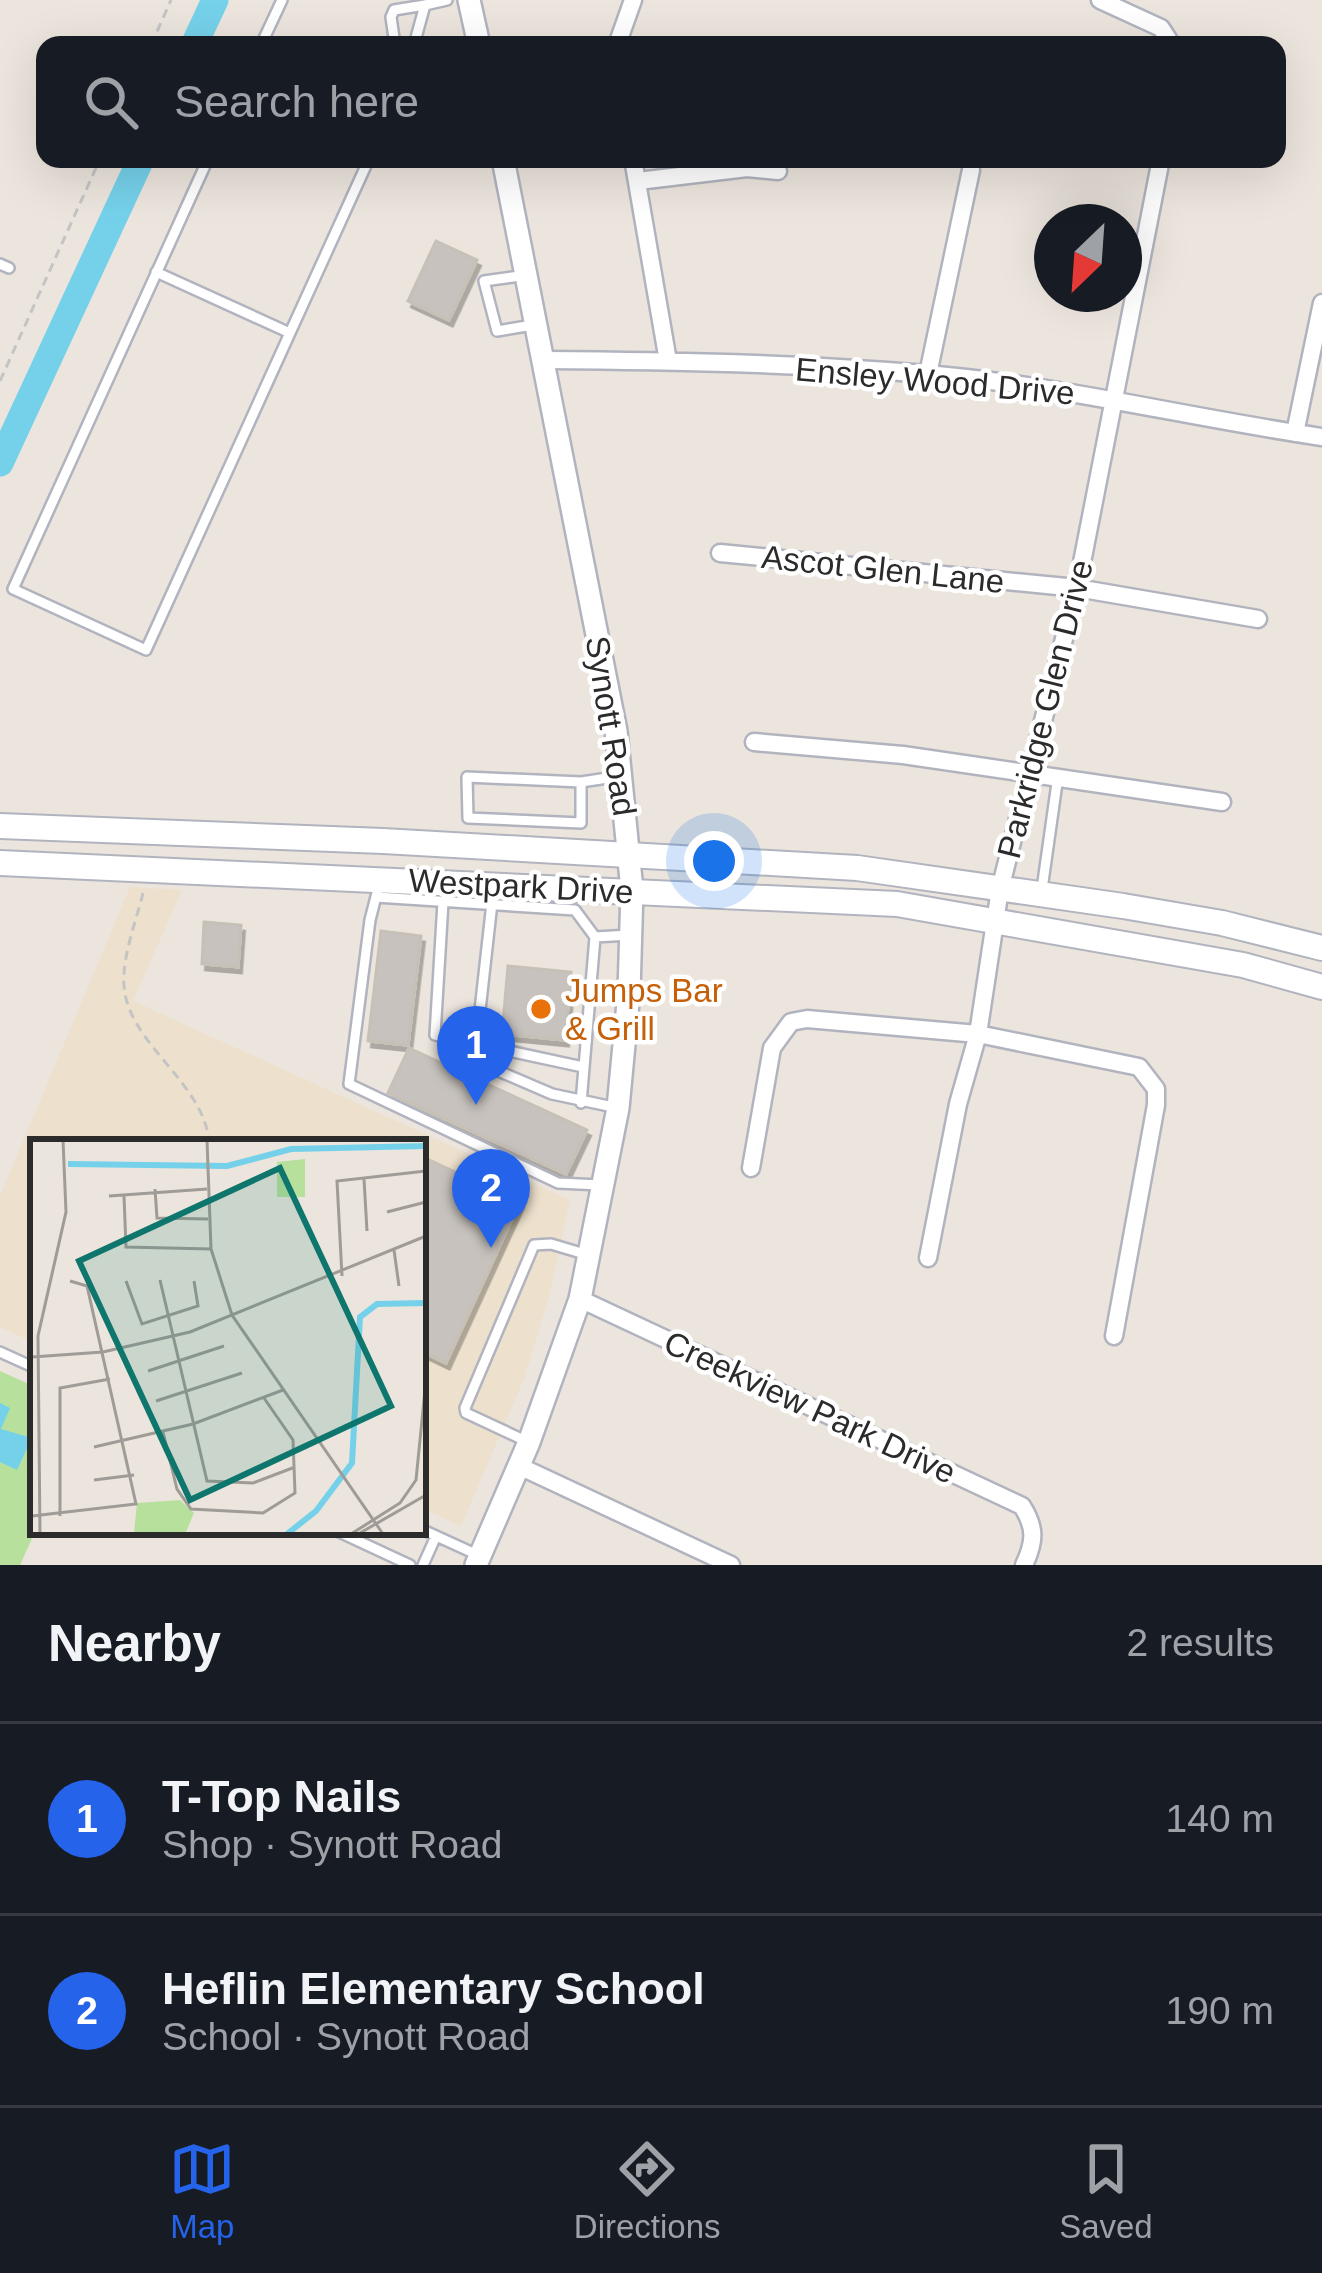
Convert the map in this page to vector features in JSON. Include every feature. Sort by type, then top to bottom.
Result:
[{"type":"main road","name":"Westpark Drive","points":[[0,826],[857,868],[1222,923],[1322,949]]},
{"type":"main road","points":[[378,888],[383,842]]},
{"type":"main road","name":"Westpark Drive","points":[[0,863],[148,868],[493,895],[632,890],[897,904],[1243,965],[1322,987]]},
{"type":"street","points":[[470,0],[477,36]]},
{"type":"street","points":[[620,36],[633,0]]},
{"type":"street","points":[[1100,0],[1161,28],[1166,36]]},
{"type":"street","name":"Synott Road","points":[[478,1561],[529,1442],[580,1299],[618,1108],[632,890],[621,776],[505,168]]},
{"type":"street","points":[[635,168],[668,361]]},
{"type":"street","points":[[638,181],[747,168],[778,171]]},
{"type":"street","name":"Parkridge Glen Drive","points":[[928,1258],[958,1104],[978,1034],[1000,890],[1077,588],[1159,168]]},
{"type":"street","points":[[928,374],[971,170]]},
{"type":"street","points":[[1295,433],[1322,303]]},
{"type":"street","name":"Ensley Wood Drive","points":[[544,360],[928,374],[1115,399],[1322,437]]},
{"type":"street","name":"Ascot Glen Lane","points":[[720,553],[1077,588],[1258,619]]},
{"type":"street","points":[[754,742],[1031,771],[1222,802]]},
{"type":"street","points":[[751,1168],[772,1048],[791,1022],[807,1019],[978,1034],[1139,1067],[1156,1089],[1114,1336]]},
{"type":"street","name":"Creekview Park Drive","points":[[580,1299],[1022,1506],[1034,1523],[1033,1545],[1024,1565]]},
{"type":"street","points":[[518,1466],[731,1565]]},
{"type":"lane","points":[[265,36],[282,0]]},
{"type":"lane","points":[[394,36],[394,10],[448,0]]},
{"type":"lane","points":[[416,36],[425,5]]},
{"type":"lane","points":[[204,168],[13,590],[146,650],[365,168]]},
{"type":"lane","points":[[156,272],[290,334]]},
{"type":"lane","points":[[527,275],[484,281],[497,331],[536,325]]},
{"type":"lane","points":[[580,782],[581,823],[495,815],[468,818],[467,777],[580,782],[621,776]]},
{"type":"lane","points":[[1040,895],[1058,776]]},
{"type":"lane","points":[[496,778],[496,794]]},
{"type":"lane","points":[[516,795],[517,779]]},
{"type":"lane","points":[[536,780],[536,796]]},
{"type":"lane","points":[[556,781],[556,797]]},
{"type":"lane","points":[[474,819],[474,847]]},
{"type":"lane","points":[[581,1103],[596,937],[575,910],[493,895],[443,902],[378,888],[349,1084],[558,1183],[603,1186]]},
{"type":"lane","points":[[493,895],[476,1046],[482,1064],[581,1103],[618,1108]]},
{"type":"lane","points":[[443,902],[435,1035],[583,1067]]},
{"type":"lane","points":[[596,937],[630,935]]},
{"type":"lane","points":[[529,1442],[466,1413],[465,1408],[535,1245],[551,1244],[588,1256]]},
{"type":"lane","points":[[0,1352],[30,1366]]},
{"type":"lane","points":[[426,1531],[478,1561]]},
{"type":"lane","points":[[345,1535],[410,1565]]},
{"type":"lane","points":[[423,1565],[436,1536]]},
{"type":"path","points":[[155,36],[171,0]]},
{"type":"path","points":[[0,381],[96,168]]},
{"type":"path","points":[[148,868],[125,966],[127,1003],[202,1112],[208,1139]]},
{"type":"shaded area","points":[[130,887],[182,890],[133,1001],[570,1200],[549,1297],[524,1379],[461,1526],[426,1510],[426,1139],[30,1139],[30,1341],[0,1327],[0,1196]]},
{"type":"green space","points":[[0,1371],[30,1385],[30,1535],[34,1535],[20,1565],[0,1565]]},
{"type":"water","points":[[0,1403],[10,1408],[1,1429],[30,1437],[30,1442],[17,1470],[0,1462]]},
{"type":"building","points":[[436,241],[477,260],[449,320],[408,301]]},
{"type":"building","points":[[204,922],[241,925],[238,967],[202,964]]},
{"type":"building","points":[[381,931],[421,936],[408,1045],[368,1041]]},
{"type":"building","points":[[508,966],[571,972],[565,1040],[502,1034]]},
{"type":"building","points":[[409,1048],[587,1130],[566,1174],[388,1093]]},
{"type":"building","points":[[426,1158],[520,1202],[446,1363],[426,1353]]},
{"type":"waterway","points":[[198,36],[215,0]]},
{"type":"waterway","points":[[0,463],[137,168]]},
{"type":"place","name":"Jumps Bar & Grill","points":[[541,1009]]},
{"type":"place","name":"T-Top Nails","points":[[476,1105]]},
{"type":"place","name":"Heflin Elementary School","points":[[491,1248]]}]
